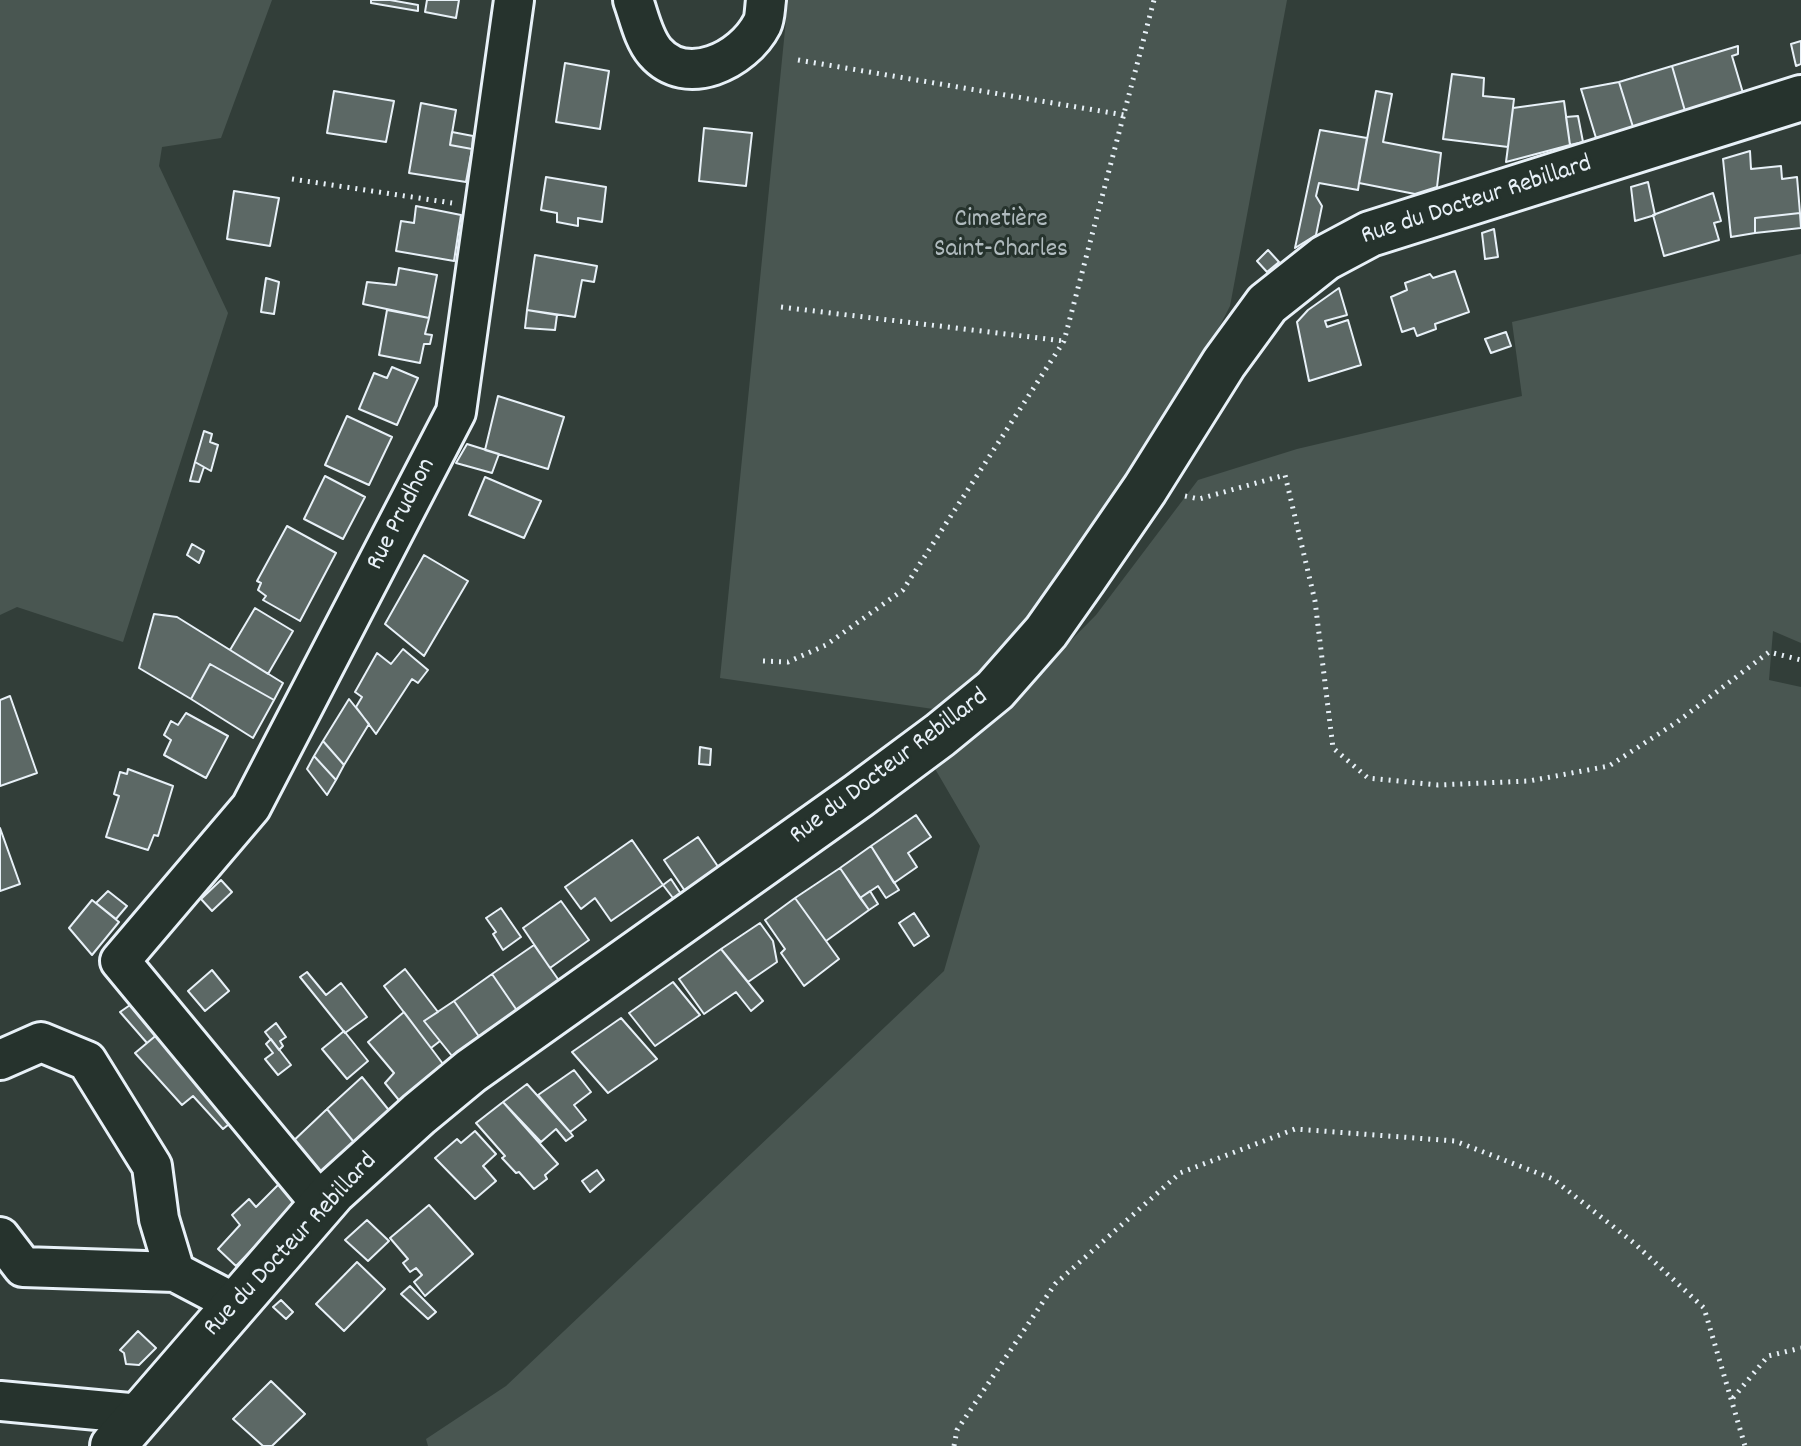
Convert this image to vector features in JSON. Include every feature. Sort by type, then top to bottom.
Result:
[{"type":"main road","name":"Rue du Docteur Rebillard","points":[[127,1430],[322,1205],[419,1114],[471,1071],[870,787],[995,690],[1046,632],[1145,489],[1224,363],[1267,304],[1325,258],[1370,234],[1801,98]]},
{"type":"street","name":"Rue Prudhon","points":[[322,1205],[120,961],[251,807],[456,412],[514,0]]},
{"type":"street","points":[[633,0],[654,51],[669,64],[691,71],[713,66],[739,53],[763,23],[766,0]]},
{"type":"street","points":[[0,1060],[41,1042],[87,1061],[152,1166],[159,1219],[175,1272]]},
{"type":"street","points":[[0,1237],[23,1267],[175,1272],[236,1304]]},
{"type":"street","points":[[0,1401],[127,1430]]},
{"type":"path","points":[[763,661],[788,662],[826,645],[903,590],[1064,341],[1154,0]]},
{"type":"path","points":[[798,60],[1124,115]]},
{"type":"path","points":[[292,179],[484,208]]},
{"type":"path","points":[[781,307],[1064,341]]},
{"type":"path","points":[[1145,489],[1199,499],[1285,475],[1315,601],[1333,748],[1368,778],[1438,785],[1529,781],[1609,766],[1677,722],[1769,652],[1801,660]]},
{"type":"path","points":[[954,1446],[957,1430],[1055,1284],[1180,1173],[1295,1129],[1455,1141],[1553,1179],[1634,1243],[1704,1308],[1745,1446]]},
{"type":"path","points":[[1733,1399],[1768,1356],[1801,1348]]},
{"type":"green space","points":[[0,0],[272,0],[221,138],[162,147],[159,166],[228,313],[123,642],[17,607],[0,615]]},
{"type":"green space","name":"Cimetière Saint-Charles","points":[[788,0],[1287,0],[1230,306],[1170,422],[1023,627],[947,711],[720,678]]},
{"type":"green space","points":[[1801,254],[1801,643],[1773,631],[1769,680],[1801,687],[1801,1446],[428,1446],[426,1439],[506,1386],[944,971],[980,846],[934,767],[1019,693],[1096,615],[1198,480],[1297,449],[1522,396],[1512,322]]},
{"type":"building","points":[[371,0],[418,5],[418,11],[371,3]]},
{"type":"building","points":[[427,0],[459,0],[456,18],[425,12]]},
{"type":"building","points":[[1801,41],[1801,64],[1796,66],[1791,44]]},
{"type":"building","points":[[1738,46],[1738,54],[1732,56],[1743,93],[1685,111],[1672,66]]},
{"type":"building","points":[[565,63],[609,71],[600,129],[556,122]]},
{"type":"building","points":[[1672,66],[1685,111],[1633,127],[1619,82]]},
{"type":"building","points":[[1452,74],[1484,78],[1483,96],[1514,99],[1508,147],[1443,139]]},
{"type":"building","points":[[1619,82],[1633,127],[1596,138],[1581,89]]},
{"type":"building","points":[[334,91],[394,101],[386,142],[327,133]]},
{"type":"building","points":[[1376,91],[1392,94],[1383,142],[1441,153],[1437,187],[1415,194],[1359,183]]},
{"type":"building","points":[[1564,101],[1570,145],[1506,162],[1513,108]]},
{"type":"building","points":[[421,103],[456,110],[450,145],[472,149],[466,182],[409,173]]},
{"type":"building","points":[[1578,116],[1583,142],[1570,145],[1566,117]]},
{"type":"building","points":[[704,128],[752,133],[746,186],[699,181]]},
{"type":"building","points":[[1320,130],[1367,138],[1358,190],[1319,183],[1316,196],[1322,206],[1316,235],[1295,248]]},
{"type":"building","points":[[452,132],[473,136],[472,149],[450,145]]},
{"type":"building","points":[[1750,151],[1751,169],[1781,166],[1782,179],[1797,177],[1800,213],[1755,218],[1755,233],[1731,237],[1723,159]]},
{"type":"building","points":[[546,177],[606,187],[602,222],[578,218],[578,226],[557,222],[557,213],[541,210]]},
{"type":"building","points":[[1648,182],[1655,215],[1635,221],[1631,187]]},
{"type":"building","points":[[234,191],[279,198],[270,246],[227,239]]},
{"type":"building","points":[[1713,193],[1721,221],[1714,223],[1719,240],[1664,256],[1653,215]]},
{"type":"building","points":[[416,206],[461,215],[454,261],[396,251],[401,221],[414,223]]},
{"type":"building","points":[[1800,213],[1801,228],[1755,233],[1755,218]]},
{"type":"building","points":[[1494,229],[1498,257],[1485,259],[1482,233]]},
{"type":"building","points":[[1268,250],[1279,262],[1267,272],[1257,261]]},
{"type":"building","points":[[535,255],[597,266],[594,282],[582,280],[575,317],[527,310]]},
{"type":"building","points":[[399,268],[437,275],[429,318],[363,304],[367,282],[396,285]]},
{"type":"building","points":[[1455,271],[1469,312],[1435,324],[1436,329],[1417,336],[1414,328],[1402,332],[1391,297],[1407,290],[1405,283],[1430,274],[1433,278]]},
{"type":"building","points":[[266,278],[279,282],[274,314],[261,312]]},
{"type":"building","points":[[1339,288],[1347,315],[1325,321],[1327,327],[1348,320],[1361,365],[1309,381],[1297,322],[1308,310]]},
{"type":"building","points":[[387,310],[429,318],[425,334],[432,335],[430,344],[424,344],[420,363],[379,355]]},
{"type":"building","points":[[527,310],[557,315],[555,330],[525,328]]},
{"type":"building","points":[[1506,332],[1511,346],[1491,353],[1485,339]]},
{"type":"building","points":[[392,367],[418,378],[397,425],[359,409],[374,373],[387,378]]},
{"type":"building","points":[[498,396],[564,417],[548,469],[485,450]]},
{"type":"building","points":[[347,416],[392,437],[369,485],[325,465]]},
{"type":"building","points":[[204,431],[212,434],[210,442],[218,445],[211,471],[195,462]]},
{"type":"building","points":[[467,444],[499,454],[492,473],[456,463]]},
{"type":"building","points":[[195,462],[204,467],[199,482],[190,481]]},
{"type":"building","points":[[325,476],[365,497],[343,539],[304,519]]},
{"type":"building","points":[[485,477],[541,501],[524,538],[469,515]]},
{"type":"building","points":[[287,526],[336,553],[300,621],[263,600],[266,596],[258,590],[261,583],[257,581]]},
{"type":"building","points":[[192,544],[204,551],[199,563],[187,555]]},
{"type":"building","points":[[424,555],[468,581],[424,656],[385,624]]},
{"type":"building","points":[[255,608],[293,631],[268,674],[230,650]]},
{"type":"building","points":[[154,614],[177,617],[283,683],[274,700],[210,664],[191,699],[139,668]]},
{"type":"building","points":[[403,649],[428,670],[418,683],[412,679],[376,734],[356,707],[362,697],[355,692],[377,653],[391,664]]},
{"type":"building","points":[[210,664],[274,700],[253,738],[191,699]]},
{"type":"building","points":[[10,696],[37,773],[0,786],[0,700]]},
{"type":"building","points":[[349,699],[369,724],[344,765],[323,741]]},
{"type":"building","points":[[186,713],[228,736],[206,778],[164,755],[171,740],[164,735],[171,721],[178,725]]},
{"type":"building","points":[[323,741],[344,765],[336,780],[314,756]]},
{"type":"building","points":[[700,747],[711,749],[710,765],[699,764]]},
{"type":"building","points":[[314,756],[336,780],[327,795],[307,769]]},
{"type":"building","points":[[128,769],[173,786],[158,836],[154,835],[148,850],[106,837],[119,796],[114,794],[120,772],[127,774]]},
{"type":"building","points":[[916,815],[931,837],[908,853],[917,867],[894,883],[871,846]]},
{"type":"building","points":[[0,828],[20,884],[0,891]]},
{"type":"building","points":[[698,837],[721,871],[687,894],[664,860]]},
{"type":"building","points":[[632,840],[663,885],[611,921],[595,898],[581,909],[565,887]]},
{"type":"building","points":[[871,846],[899,890],[886,898],[878,886],[860,898],[840,868]]},
{"type":"building","points":[[840,868],[869,910],[826,941],[795,898]]},
{"type":"building","points":[[671,879],[683,897],[676,902],[663,885]]},
{"type":"building","points":[[221,880],[232,892],[212,911],[201,899]]},
{"type":"building","points":[[108,891],[127,906],[116,919],[96,903]]},
{"type":"building","points":[[870,891],[878,904],[869,910],[860,898]]},
{"type":"building","points":[[795,898],[839,959],[804,986],[781,953],[785,949],[765,920]]},
{"type":"building","points":[[92,900],[119,922],[92,955],[69,928]]},
{"type":"building","points":[[561,901],[589,940],[550,968],[523,928]]},
{"type":"building","points":[[501,908],[521,937],[503,950],[486,918]]},
{"type":"building","points":[[914,913],[929,936],[914,946],[899,923]]},
{"type":"building","points":[[760,923],[773,941],[777,962],[748,982],[721,949]]},
{"type":"building","points":[[534,945],[560,982],[518,1012],[492,974]]},
{"type":"building","points":[[721,949],[763,1001],[751,1011],[736,992],[704,1014],[679,979]]},
{"type":"building","points":[[405,969],[438,1012],[424,1021],[440,1041],[431,1048],[384,986]]},
{"type":"building","points":[[212,970],[229,991],[205,1011],[188,991]]},
{"type":"building","points":[[307,972],[326,995],[341,983],[367,1017],[345,1033],[300,977]]},
{"type":"building","points":[[492,974],[518,1012],[480,1038],[454,1001]]},
{"type":"building","points":[[673,982],[700,1015],[655,1046],[629,1013]]},
{"type":"building","points":[[454,1001],[480,1038],[452,1056],[424,1021]]},
{"type":"building","points":[[133,1003],[159,1033],[147,1043],[120,1012]]},
{"type":"building","points":[[404,1012],[443,1064],[402,1104],[385,1083],[394,1073],[368,1042]]},
{"type":"building","points":[[621,1018],[657,1059],[608,1093],[572,1052]]},
{"type":"building","points":[[276,1023],[286,1037],[280,1041],[283,1046],[279,1050],[265,1032]]},
{"type":"building","points":[[344,1031],[368,1061],[347,1079],[322,1049]]},
{"type":"building","points":[[159,1033],[234,1120],[223,1129],[193,1096],[182,1105],[135,1053]]},
{"type":"building","points":[[271,1039],[291,1065],[278,1075],[265,1059],[273,1053],[266,1044]]},
{"type":"building","points":[[574,1070],[591,1092],[574,1105],[586,1120],[570,1132],[538,1095]]},
{"type":"building","points":[[362,1077],[392,1114],[357,1146],[327,1109]]},
{"type":"building","points":[[527,1084],[573,1136],[566,1141],[556,1129],[541,1142],[503,1102]]},
{"type":"building","points":[[503,1102],[558,1164],[545,1175],[547,1179],[534,1189],[502,1158],[505,1156],[476,1123]]},
{"type":"building","points":[[327,1109],[357,1146],[320,1179],[289,1145]]},
{"type":"building","points":[[475,1131],[496,1154],[483,1166],[496,1181],[475,1199],[435,1158],[457,1139],[461,1143]]},
{"type":"building","points":[[597,1170],[604,1180],[590,1192],[582,1181]]},
{"type":"building","points":[[285,1178],[302,1198],[236,1266],[218,1249],[240,1225],[232,1215],[249,1199],[256,1207]]},
{"type":"building","points":[[429,1205],[473,1254],[425,1296],[414,1282],[422,1275],[416,1268],[410,1272],[403,1263],[408,1259],[390,1238]]},
{"type":"building","points":[[367,1220],[389,1241],[368,1261],[345,1240]]},
{"type":"building","points":[[357,1262],[385,1289],[344,1331],[316,1304]]},
{"type":"building","points":[[410,1286],[436,1312],[428,1319],[401,1294]]},
{"type":"building","points":[[281,1300],[293,1312],[286,1319],[273,1307]]},
{"type":"building","points":[[138,1331],[156,1348],[139,1365],[126,1364],[124,1353],[120,1350]]},
{"type":"building","points":[[271,1381],[305,1414],[272,1446],[263,1446],[233,1419]]}]
